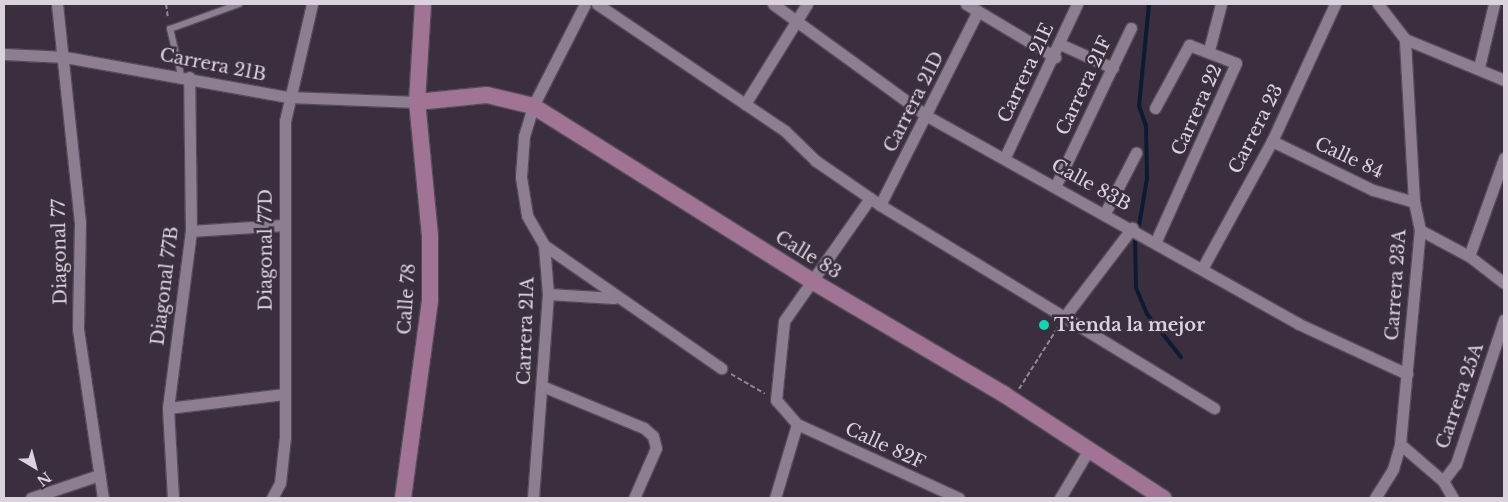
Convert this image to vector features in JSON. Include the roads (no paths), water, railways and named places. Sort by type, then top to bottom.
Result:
[{"type":"street","name":"Diagonal 77","points":[[57,4],[65,57],[80,222],[78,329],[104,498]]},
{"type":"street","name":"Diagonal 77D","points":[[272,498],[280,483],[284,394],[284,224],[288,98],[312,4]]},
{"type":"street","name":"Calle 78","points":[[403,498],[430,300],[430,236],[417,102],[423,4]]},
{"type":"street","name":"Carrera 21A","points":[[533,498],[548,294],[544,245],[527,215],[521,176],[533,106],[585,4]]},
{"type":"street","points":[[597,4],[745,104],[880,205],[1214,408]]},
{"type":"street","name":"Calle 83B","points":[[773,4],[927,116],[1006,157],[1299,324],[1407,374]]},
{"type":"street","points":[[745,104],[807,4]]},
{"type":"street","points":[[966,4],[977,13],[1055,57]]},
{"type":"street","name":"Carrera 21E","points":[[1006,157],[1055,57],[1077,4]]},
{"type":"street","name":"Carrera 22","points":[[1156,241],[1237,67],[1209,50],[1222,4]]},
{"type":"street","name":"Carrera 23","points":[[1203,268],[1272,141],[1335,4]]},
{"type":"street","points":[[1378,4],[1405,39],[1479,67],[1504,80]]},
{"type":"street","points":[[1479,67],[1494,4]]},
{"type":"street","name":"Carrera 21D","points":[[880,205],[927,116],[977,13]]},
{"type":"street","name":"Carrera 21F","points":[[1056,185],[1131,28]]},
{"type":"street","name":"Carrera 23A","points":[[1375,498],[1393,469],[1400,444],[1420,230],[1414,202],[1405,39]]},
{"type":"street","points":[[1060,44],[1113,68]]},
{"type":"street","points":[[1156,108],[1187,47],[1192,44],[1209,50]]},
{"type":"street","name":"Carrera 21B","points":[[4,54],[65,57],[185,76],[288,98],[417,102]]},
{"type":"street","name":"Diagonal 77B","points":[[173,498],[168,408],[191,231],[185,76]]},
{"type":"street","name":"Calle 83","points":[[417,102],[487,95],[533,106],[810,280],[1012,399],[1088,451],[1163,498]]},
{"type":"street","name":"Calle 84","points":[[1272,141],[1373,190],[1414,202]]},
{"type":"street","points":[[1105,213],[1136,154]]},
{"type":"street","points":[[1469,256],[1504,158]]},
{"type":"street","points":[[775,498],[797,424],[776,400],[784,321],[810,280],[870,198]]},
{"type":"street","points":[[191,231],[284,224]]},
{"type":"street","points":[[1065,316],[1136,230]]},
{"type":"street","points":[[1420,230],[1469,256],[1504,283]]},
{"type":"street","points":[[544,245],[614,298],[721,368]]},
{"type":"street","points":[[548,294],[614,298]]},
{"type":"street","name":"Carrera 25A","points":[[1443,481],[1456,464],[1504,320]]},
{"type":"street","points":[[542,386],[644,428],[653,436],[656,448],[634,498]]},
{"type":"street","points":[[168,408],[284,394]]},
{"type":"street","name":"Calle 82F","points":[[797,424],[959,498]]},
{"type":"street","points":[[1400,444],[1443,481],[1453,498]]},
{"type":"street","points":[[1060,498],[1088,451]]},
{"type":"street","points":[[31,498],[99,475]]},
{"type":"lane","name":"Diagonal 77B","points":[[185,76],[170,29],[238,4]]},
{"type":"waterway","points":[[1139,226],[1147,178],[1146,126],[1139,106],[1149,4]]},
{"type":"waterway","points":[[1135,239],[1136,288],[1147,314],[1181,357]]},
{"type":"place","name":"Tienda la mejor","points":[[1044,325]]}]
